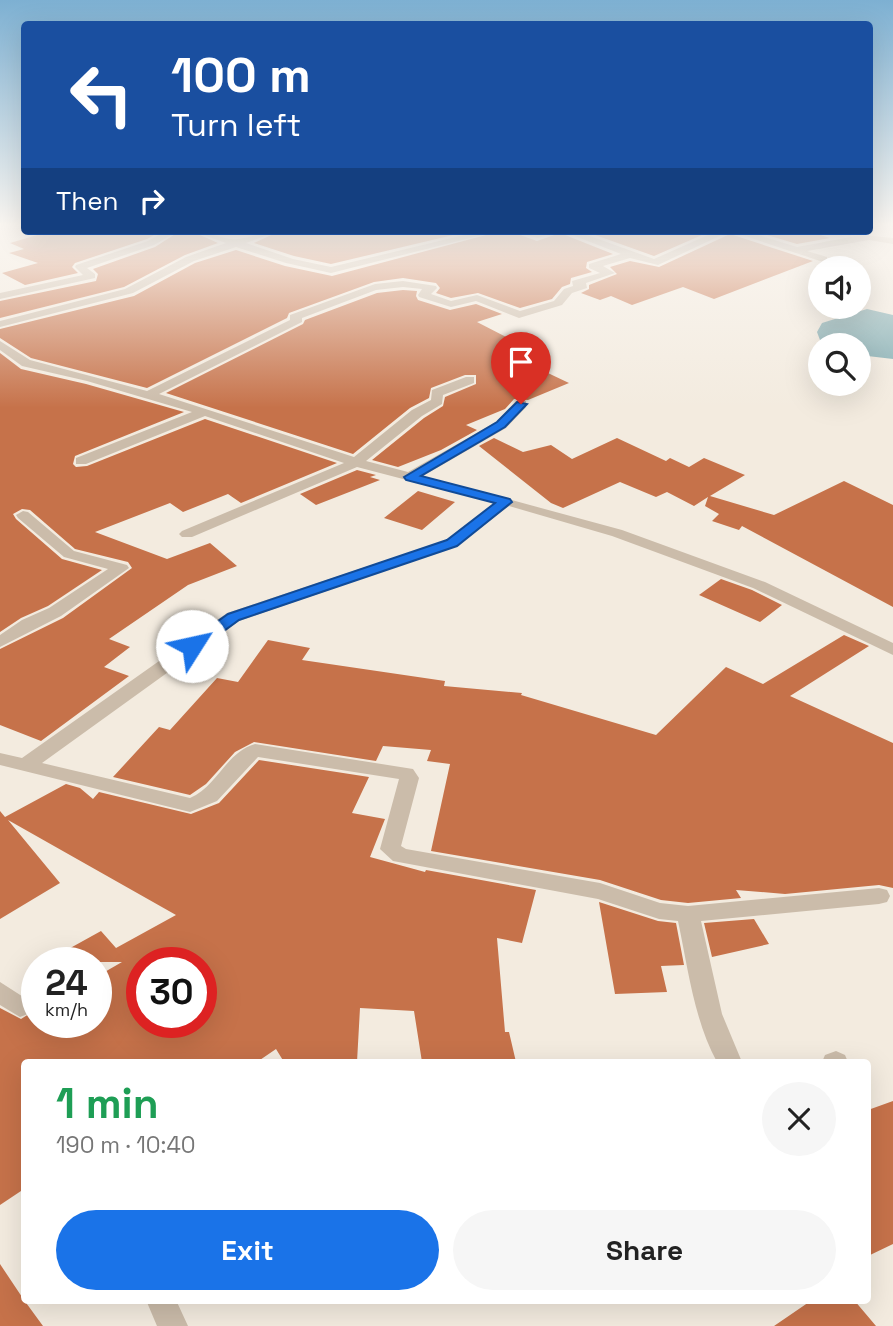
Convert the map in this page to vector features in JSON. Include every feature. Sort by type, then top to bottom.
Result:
[{"type":"street","points":[[0,296],[51,285]]},
{"type":"street","points":[[0,324],[130,291],[141,285]]},
{"type":"street","points":[[146,396],[298,320],[294,317],[305,311],[344,301],[374,287],[390,285]]},
{"type":"street","points":[[419,285],[432,288],[423,295],[452,304],[477,298],[519,315],[558,303],[568,291],[583,286],[580,285]]},
{"type":"street","points":[[0,345],[26,363],[90,378],[204,412],[324,450],[356,463],[617,533],[760,585],[893,650]]},
{"type":"street","points":[[187,534],[356,463],[417,413],[439,401],[436,393],[470,380]]},
{"type":"street","points":[[410,477],[501,425],[521,404]]},
{"type":"street","points":[[81,461],[204,412]]},
{"type":"street","points":[[27,764],[233,617],[452,543],[505,502]]},
{"type":"street","points":[[0,642],[28,624],[55,612],[121,568],[69,554],[23,515]]},
{"type":"street","points":[[0,759],[190,805],[204,802],[212,796],[233,768],[255,750],[406,774],[409,778],[390,849],[400,856],[600,891],[659,911],[688,915],[879,895]]},
{"type":"street","points":[[688,915],[710,1007],[723,1053],[728,1059]]},
{"type":"street","points":[[0,992],[20,1007]]},
{"type":"street","points":[[162,1304],[173,1326]]},
{"type":"water","points":[[871,310],[893,315],[893,359],[871,356],[871,333],[817,333],[822,323],[835,319],[871,319]]},
{"type":"building","points":[[77,285],[128,285],[0,318],[0,301]]},
{"type":"building","points":[[155,285],[366,285],[289,313],[287,318],[147,388],[31,358],[0,338],[0,329],[134,296]]},
{"type":"building","points":[[438,285],[568,285],[562,287],[552,299],[520,308],[478,293],[451,298],[436,293],[440,288]]},
{"type":"building","points":[[589,285],[751,285],[714,299],[683,287],[632,305],[611,296],[600,300],[581,293],[589,289]]},
{"type":"building","points":[[417,291],[418,300],[450,310],[476,304],[502,314],[477,322],[531,350],[512,356],[569,383],[528,400],[514,399],[505,409],[466,425],[477,430],[441,450],[398,467],[372,460],[443,406],[445,397],[476,384],[476,375],[465,375],[431,388],[429,398],[410,408],[353,454],[166,393],[303,324],[305,320],[377,293]]},
{"type":"building","points":[[0,353],[21,369],[184,412],[75,456],[73,464],[76,467],[87,466],[205,419],[337,463],[241,503],[228,494],[183,512],[170,503],[95,532],[167,559],[210,543],[237,566],[188,585],[109,639],[130,647],[104,667],[129,676],[41,741],[0,725],[0,649],[63,618],[132,568],[128,562],[75,549],[30,510],[22,509],[13,514],[16,519],[62,559],[102,570],[48,606],[21,618],[0,632]]},
{"type":"building","points":[[494,438],[523,452],[551,445],[572,459],[617,438],[666,461],[670,458],[689,467],[704,458],[745,475],[710,496],[774,515],[844,481],[893,505],[893,607],[742,526],[739,530],[712,521],[719,514],[705,506],[708,497],[694,506],[667,492],[656,497],[620,482],[563,508],[551,503],[479,446]]},
{"type":"building","points":[[357,470],[376,475],[370,477],[380,480],[316,505],[300,494]]},
{"type":"building","points":[[418,491],[455,502],[422,530],[384,518]]},
{"type":"building","points":[[721,579],[782,605],[760,622],[699,595]]},
{"type":"building","points":[[844,635],[869,646],[790,696],[893,743],[893,888],[879,885],[785,894],[736,890],[741,898],[688,903],[661,900],[600,880],[431,851],[450,764],[427,761],[431,750],[383,746],[376,761],[254,742],[235,752],[206,784],[190,795],[113,777],[159,727],[170,730],[217,678],[238,682],[268,640],[310,648],[302,660],[445,681],[444,686],[522,693],[521,695],[656,735],[726,667],[763,684]]},
{"type":"building","points":[[259,760],[369,777],[352,813],[385,819],[370,857],[425,872],[426,870],[536,890],[522,943],[497,938],[505,1032],[509,1032],[515,1059],[422,1059],[414,1011],[360,1008],[357,1059],[282,1059],[276,1049],[261,1059],[21,1059],[21,1191],[0,1205],[0,1008],[21,1019],[21,1038],[112,1038],[112,968],[122,962],[112,962],[112,947],[72,947],[101,931],[116,948],[176,915],[8,820],[60,883],[0,919],[0,811],[5,817],[66,784],[80,788],[93,799],[99,792],[191,814],[219,803]]},
{"type":"building","points":[[599,902],[658,921],[676,923],[684,965],[661,966],[667,992],[615,994]]},
{"type":"building","points":[[754,919],[769,944],[712,957],[704,923]]},
{"type":"building","points":[[893,1101],[893,1244],[871,1255],[871,1109]]},
{"type":"building","points":[[0,1264],[21,1296],[21,1304],[27,1304],[43,1326],[0,1326]]},
{"type":"building","points":[[806,1304],[857,1304],[876,1326],[774,1326]]},
{"type":"route","points":[[192,646],[233,617],[452,543],[505,502],[410,477],[501,425],[521,404]]}]
